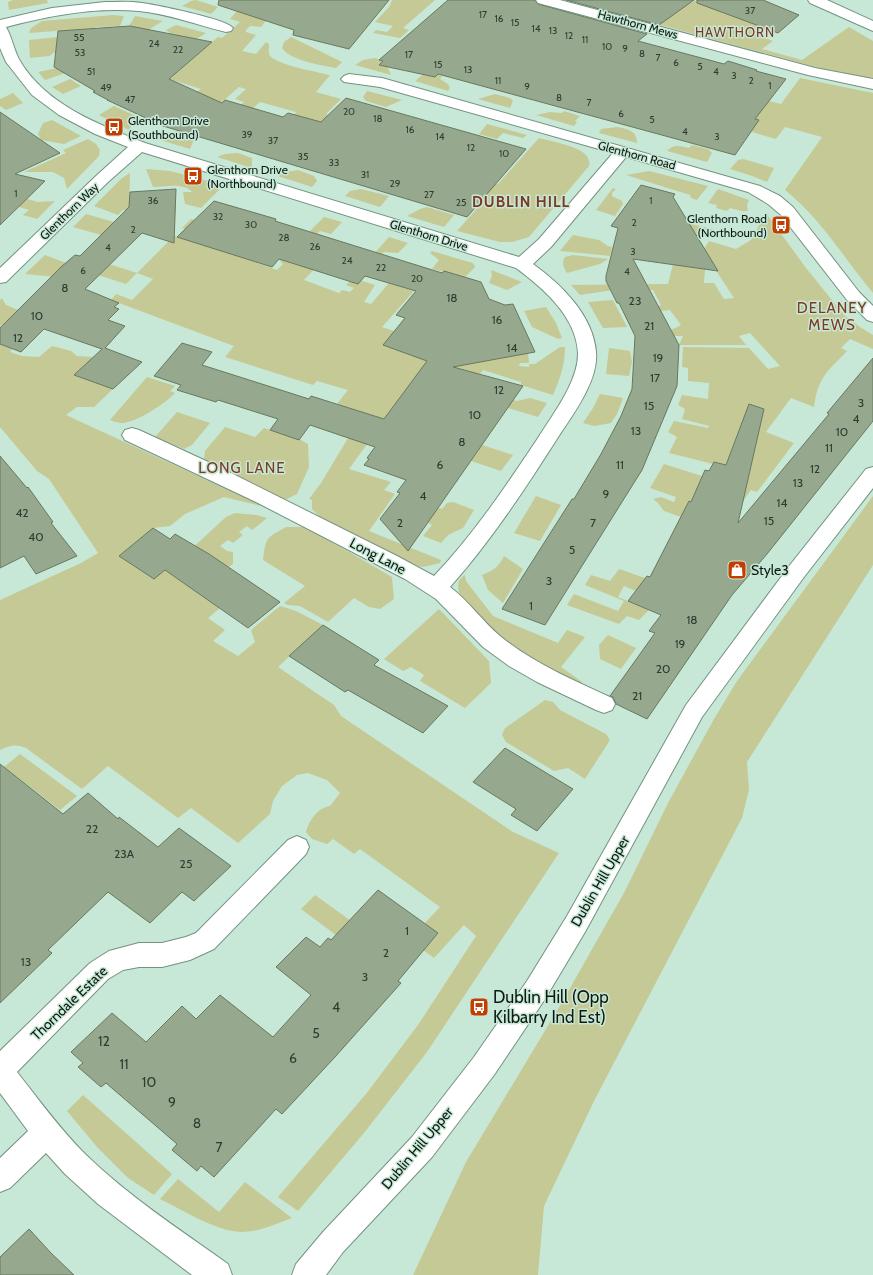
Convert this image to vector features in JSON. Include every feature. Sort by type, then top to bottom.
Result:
[{"type":"street","name":"Hawthorn Mews","points":[[543,0],[645,26],[812,72],[873,84]]},
{"type":"street","points":[[815,0],[873,27]]},
{"type":"street","points":[[0,24],[64,10],[125,6],[174,13],[226,28]]},
{"type":"street","name":"Glenthorn Drive","points":[[0,29],[13,62],[37,92],[64,112],[101,131],[139,146],[522,264],[547,282],[562,300],[577,321],[584,336],[587,354],[577,391],[488,526],[459,564],[436,588]]},
{"type":"street","name":"Glenthorn Road","points":[[349,79],[382,83],[754,189],[774,200],[788,211],[853,296],[873,316]]},
{"type":"street","name":"Glenthorn Way","points":[[0,278],[139,146]]},
{"type":"street","points":[[522,264],[545,243],[623,151]]},
{"type":"street","name":"Long Lane","points":[[132,435],[188,460],[290,510],[436,588],[454,600],[490,640],[500,648],[521,662],[560,684],[604,704]]},
{"type":"street","name":"Dublin Hill Upper","points":[[307,1275],[333,1242],[422,1147],[484,1066],[536,990],[621,845],[679,736],[694,711],[797,571],[873,474]]},
{"type":"street","name":"Thorndale Estate","points":[[217,1275],[108,1193],[74,1163],[47,1132],[0,1071],[99,971],[118,959],[139,955],[162,955],[190,948],[205,941],[296,847]]},
{"type":"street","points":[[0,1178],[47,1132]]},
{"type":"green space","points":[[13,0],[47,0],[48,3],[9,10],[8,2]]},
{"type":"green space","points":[[196,0],[218,7],[211,14],[182,6]]},
{"type":"green space","points":[[392,0],[435,0],[403,28],[409,30],[400,38],[373,33],[376,30],[387,32],[393,26],[375,22],[389,7]]},
{"type":"green space","points":[[696,0],[702,0],[762,27],[753,33],[773,41],[762,49],[802,60],[849,27],[873,41],[873,80],[830,71],[650,22],[678,3],[686,6]]},
{"type":"green space","points":[[275,9],[261,27],[250,26],[246,30],[246,32],[256,35],[242,51],[256,54],[266,42],[269,44],[269,55],[274,59],[298,68],[330,75],[316,92],[341,99],[326,114],[332,116],[319,130],[294,115],[296,112],[260,102],[241,119],[229,116],[244,102],[235,99],[246,89],[239,87],[215,108],[180,105],[201,89],[169,79],[218,37],[222,38],[240,22],[230,19],[237,11]]},
{"type":"green space","points":[[113,15],[124,16],[120,26],[29,33],[31,28],[42,21]]},
{"type":"green space","points":[[135,16],[163,21],[148,30],[129,26]]},
{"type":"green space","points":[[176,25],[206,33],[195,40],[171,34],[166,30]]},
{"type":"green space","points":[[58,37],[58,50],[49,56],[30,58],[29,40]]},
{"type":"green space","points":[[291,37],[342,62],[336,68],[307,62],[292,56],[282,48],[284,42]]},
{"type":"green space","points":[[375,58],[385,61],[391,75],[355,65],[363,60]]},
{"type":"green space","points":[[62,67],[65,73],[45,80],[38,72]]},
{"type":"green space","points":[[426,72],[442,76],[440,79],[448,84],[450,88],[448,91],[415,81]]},
{"type":"green space","points":[[800,78],[873,93],[873,293],[821,226],[785,190],[822,137],[785,127],[776,139],[752,132],[755,125],[699,105],[757,98],[781,104]]},
{"type":"green space","points":[[70,79],[81,86],[63,94],[52,87]]},
{"type":"green space","points":[[367,91],[402,100],[386,107],[366,101],[363,97]]},
{"type":"green space","points":[[13,93],[23,103],[6,110],[0,106],[0,99]]},
{"type":"green space","points":[[495,94],[510,98],[513,101],[510,108],[478,99]]},
{"type":"green space","points":[[114,106],[136,116],[129,130],[99,115]]},
{"type":"green space","points":[[564,111],[580,116],[575,121],[577,122],[574,126],[536,115],[550,112],[562,113]]},
{"type":"green space","points":[[52,120],[81,136],[64,144],[41,140],[38,134],[43,123]]},
{"type":"green space","points":[[487,124],[527,135],[523,138],[503,133],[497,139],[479,134]]},
{"type":"green space","points":[[617,127],[631,131],[637,139],[637,143],[599,133],[601,129]]},
{"type":"green space","points":[[176,131],[195,137],[190,149],[157,139]]},
{"type":"green space","points":[[539,138],[571,146],[579,150],[585,154],[589,160],[589,166],[529,237],[512,242],[500,242],[457,231],[487,197],[478,194],[492,183],[498,184]]},
{"type":"green space","points":[[88,139],[96,144],[100,150],[99,156],[67,189],[64,178],[53,172],[24,172],[66,153],[63,150]]},
{"type":"green space","points":[[692,145],[708,149],[712,153],[707,162],[667,151],[674,146],[689,148]]},
{"type":"green space","points":[[238,153],[252,158],[252,168],[217,157],[225,154]]},
{"type":"green space","points":[[743,159],[774,168],[767,182],[730,169],[738,160]]},
{"type":"green space","points":[[146,169],[170,171],[224,185],[201,208],[185,204],[183,192],[192,192],[184,187],[153,187]]},
{"type":"green space","points":[[298,170],[314,176],[317,181],[312,187],[278,176],[286,172]]},
{"type":"green space","points":[[649,171],[708,186],[697,200],[691,198],[690,195],[626,175]]},
{"type":"green space","points":[[130,173],[129,210],[123,210],[118,215],[94,206],[122,178]]},
{"type":"green space","points":[[613,188],[616,189],[612,193],[612,196],[622,201],[623,204],[615,216],[596,210]]},
{"type":"green space","points":[[361,189],[389,196],[380,207],[345,196],[350,191]]},
{"type":"green space","points":[[718,189],[749,200],[747,205],[748,211],[730,208],[727,211],[716,208],[717,205],[708,203]]},
{"type":"green space","points":[[24,198],[38,202],[55,201],[37,219],[23,215],[29,210],[16,206]]},
{"type":"green space","points":[[427,207],[454,215],[444,227],[407,216]]},
{"type":"green space","points":[[766,213],[806,268],[844,315],[873,335],[873,349],[850,339],[841,348],[847,351],[824,376],[818,389],[814,407],[791,398],[766,432],[794,443],[757,492],[751,490],[733,515],[689,501],[681,517],[664,511],[653,499],[661,497],[674,502],[676,497],[650,488],[664,464],[702,476],[701,480],[721,486],[752,444],[735,440],[731,451],[737,453],[728,466],[714,462],[713,464],[669,453],[677,437],[668,432],[674,421],[708,428],[709,426],[682,419],[685,409],[678,405],[682,395],[708,399],[709,383],[688,381],[688,368],[682,367],[683,347],[749,348],[768,369],[780,366],[750,333],[739,336],[746,345],[679,345],[683,336],[673,336],[671,330],[681,325],[670,310],[661,311],[658,306],[661,305],[653,290],[650,290],[647,285],[580,295],[571,285],[668,284],[673,264],[705,269],[704,283],[714,283],[724,299],[734,298],[711,263],[698,259],[709,241],[736,249],[751,240]]},
{"type":"green space","points":[[86,214],[114,222],[101,235],[73,227]]},
{"type":"green space","points":[[324,217],[342,222],[331,234],[320,231],[315,236],[307,234]]},
{"type":"green space","points":[[191,219],[238,233],[241,257],[277,270],[283,264],[280,261],[291,251],[322,261],[304,280],[339,293],[342,290],[350,292],[354,288],[346,285],[353,278],[375,285],[364,302],[371,304],[389,283],[414,291],[382,327],[394,331],[384,345],[405,353],[492,359],[528,353],[529,363],[520,363],[519,366],[529,367],[529,364],[535,364],[560,347],[565,347],[563,366],[553,395],[521,385],[521,382],[483,370],[475,381],[378,429],[349,469],[391,482],[384,490],[395,494],[369,531],[441,560],[440,563],[423,567],[418,566],[321,518],[312,509],[312,500],[309,499],[321,483],[348,438],[366,414],[337,404],[348,390],[317,381],[313,385],[225,357],[234,346],[111,300],[116,294],[132,300],[153,279],[137,273],[174,236],[183,239],[191,231],[182,228]]},
{"type":"green space","points":[[680,221],[715,230],[710,237],[700,236],[696,242]]},
{"type":"green space","points":[[573,235],[599,240],[612,247],[610,256],[560,251]]},
{"type":"green space","points":[[389,237],[408,243],[398,253],[384,252],[379,257],[373,255]]},
{"type":"green space","points":[[432,251],[473,263],[475,267],[465,277],[432,269],[439,260],[430,253]]},
{"type":"green space","points":[[45,255],[66,263],[56,277],[25,274]]},
{"type":"green space","points":[[573,255],[608,259],[600,264],[567,273],[563,265],[563,261],[565,257]]},
{"type":"green space","points":[[109,264],[137,273],[126,284],[98,275]]},
{"type":"green space","points":[[491,270],[522,282],[507,290],[489,283],[492,276]]},
{"type":"green space","points":[[2,298],[6,305],[21,311],[9,322],[0,326],[0,300]]},
{"type":"green space","points":[[613,300],[627,327],[603,328],[588,302]]},
{"type":"green space","points":[[546,307],[556,323],[562,338],[558,339],[532,327],[524,311]]},
{"type":"green space","points":[[0,344],[12,349],[10,352],[22,356],[39,357],[52,346],[71,351],[77,356],[93,357],[75,375],[113,389],[94,407],[77,407],[66,415],[265,507],[224,497],[185,514],[170,526],[153,528],[119,556],[143,572],[158,560],[188,552],[226,517],[235,513],[257,515],[267,518],[252,530],[247,526],[239,532],[243,535],[233,543],[228,540],[220,546],[227,551],[233,552],[233,564],[196,591],[220,608],[208,618],[225,630],[213,641],[238,656],[255,642],[251,630],[280,606],[296,611],[323,625],[278,667],[334,705],[341,716],[513,832],[559,853],[427,1052],[364,1133],[298,1211],[278,1197],[366,1094],[418,1025],[476,936],[464,925],[434,958],[423,950],[438,933],[424,924],[440,907],[360,849],[354,854],[333,839],[327,844],[312,839],[306,832],[311,819],[321,809],[330,806],[340,793],[327,780],[308,773],[297,775],[282,786],[273,801],[270,814],[238,843],[191,808],[178,818],[108,766],[82,789],[26,748],[13,746],[0,750],[0,600],[81,563],[98,553],[49,479],[37,471],[0,427]]},
{"type":"green space","points":[[609,348],[630,351],[632,362],[629,376],[606,374]]},
{"type":"green space","points":[[147,377],[175,386],[170,391],[175,393],[158,407],[135,420],[122,423],[110,420]]},
{"type":"green space","points":[[600,394],[623,398],[617,414],[611,423],[594,426],[583,423],[593,408]]},
{"type":"green space","points":[[530,398],[547,403],[538,417],[505,407],[510,399],[517,401]]},
{"type":"green space","points":[[177,412],[210,423],[192,445],[184,449],[155,437]]},
{"type":"green space","points":[[225,427],[255,437],[264,428],[299,439],[308,444],[309,467],[297,494],[285,500],[204,459],[205,451]]},
{"type":"green space","points":[[482,445],[513,455],[501,471],[471,461]]},
{"type":"green space","points":[[536,496],[561,505],[540,541],[514,533]]},
{"type":"green space","points":[[873,496],[873,565],[747,762],[749,790],[742,818],[594,1101],[544,1206],[538,1275],[413,1275],[466,1162],[561,1004],[625,891],[668,803],[714,719],[737,681]]},
{"type":"green space","points":[[453,502],[474,510],[463,528],[448,535],[441,543],[423,536],[432,525],[424,520],[434,507],[442,509],[447,503]]},
{"type":"green space","points":[[286,527],[306,527],[392,577],[394,599],[380,609],[369,607],[354,598],[328,622],[300,606],[288,605],[284,603],[305,586],[263,560],[266,542],[268,539]]},
{"type":"green space","points":[[504,556],[523,569],[503,603],[488,590],[482,575],[495,568]]},
{"type":"green space","points":[[619,569],[645,578],[636,591],[624,586],[618,597],[649,610],[639,620],[627,616],[619,624],[567,605],[574,594],[618,611],[624,601],[585,585],[591,575],[610,581]]},
{"type":"green space","points":[[465,575],[466,581],[493,616],[558,643],[567,630],[585,637],[561,667],[582,682],[578,687],[514,649],[497,635],[460,595],[458,584],[460,579]]},
{"type":"green space","points":[[439,609],[489,661],[491,683],[465,708],[420,681],[424,675],[411,667],[403,671],[384,659]]},
{"type":"green space","points":[[608,635],[636,648],[621,669],[600,659],[599,645]]},
{"type":"green space","points":[[545,700],[553,702],[560,710],[606,734],[610,740],[585,779],[568,768],[554,771],[506,742],[502,735],[505,728]]},
{"type":"green space","points":[[20,754],[77,796],[60,810],[4,767]]},
{"type":"green space","points":[[315,895],[358,926],[344,941],[301,909]]},
{"type":"green space","points":[[83,1095],[172,1174],[154,1195],[128,1178],[97,1147],[67,1111]]},
{"type":"green space","points":[[178,1179],[219,1212],[245,1182],[292,1218],[248,1232],[231,1231],[221,1228],[199,1219],[160,1199]]},
{"type":"building","points":[[219,0],[389,0],[349,49],[293,35],[294,30],[218,5]]},
{"type":"building","points":[[448,0],[535,0],[538,4],[647,34],[638,41],[724,64],[728,61],[757,70],[756,71],[786,79],[755,119],[759,120],[735,155],[438,74],[435,77],[379,65],[383,61],[379,60]]},
{"type":"building","points":[[566,0],[694,0],[659,25]]},
{"type":"building","points":[[697,0],[763,0],[799,15],[778,33],[697,3]]},
{"type":"building","points":[[130,26],[212,42],[169,79],[222,103],[225,100],[283,117],[288,113],[321,122],[346,98],[526,149],[467,217],[163,126],[107,100],[93,92],[95,91],[54,67],[58,31]]},
{"type":"building","points":[[0,112],[60,153],[15,174],[45,181],[0,225]]},
{"type":"building","points":[[641,185],[675,194],[673,197],[718,271],[633,259],[679,345],[677,386],[642,470],[545,625],[502,609],[572,499],[574,499],[601,454],[621,416],[632,389],[635,336],[619,303],[617,303],[606,281],[606,276],[618,228],[611,226]]},
{"type":"building","points":[[176,189],[174,243],[142,233],[85,289],[119,303],[114,307],[119,309],[108,320],[125,326],[105,348],[142,362],[113,389],[74,375],[102,349],[44,329],[21,352],[0,344],[0,328],[61,267],[75,255],[80,256],[129,207],[130,192]]},
{"type":"building","points":[[214,201],[276,219],[275,221],[442,273],[444,271],[481,282],[489,299],[505,305],[513,304],[535,352],[453,367],[523,386],[408,551],[380,519],[400,493],[397,492],[406,480],[364,465],[375,447],[310,425],[299,440],[270,430],[278,419],[218,400],[216,402],[177,390],[181,385],[154,376],[182,343],[212,352],[202,365],[309,399],[311,396],[384,419],[427,361],[383,345],[405,318],[396,315],[416,291],[365,276],[358,284],[279,259],[272,267],[177,237]]},
{"type":"building","points":[[873,358],[873,421],[767,554],[732,595],[647,719],[616,704],[613,697],[610,696],[655,633],[649,631],[661,615],[628,601],[647,576],[650,577],[689,501],[691,502],[705,470],[709,471],[714,462],[726,465],[749,404],[764,409],[738,523],[829,414],[827,413]]},
{"type":"building","points":[[0,456],[27,488],[28,487],[53,522],[51,523],[77,556],[36,574],[24,556],[0,568]]},
{"type":"building","points":[[153,528],[170,539],[175,534],[209,554],[280,602],[248,628],[165,570],[154,579],[119,556]]},
{"type":"building","points":[[323,625],[379,660],[374,665],[448,706],[423,733],[348,690],[345,692],[289,656]]},
{"type":"building","points":[[505,748],[573,789],[537,831],[511,815],[516,809],[473,782]]},
{"type":"building","points":[[0,764],[63,814],[88,793],[118,819],[119,817],[158,847],[179,828],[231,866],[194,901],[182,892],[150,923],[108,892],[48,950],[52,953],[0,1003]]},
{"type":"building","points":[[378,890],[438,933],[398,981],[401,983],[335,1057],[282,1114],[276,1109],[214,1177],[201,1166],[197,1171],[172,1150],[177,1144],[106,1083],[101,1087],[78,1067],[83,1063],[71,1052],[112,1013],[146,1042],[182,1006],[196,1019],[220,995],[273,1037],[311,995],[276,967],[306,937],[320,947],[328,938],[331,940]]},
{"type":"building","points":[[29,1229],[74,1275],[0,1275],[0,1257]]},
{"type":"place","name":"Glenthorn Drive (Southbound)","points":[[114,127]]},
{"type":"place","name":"Glenthorn Drive (Northbound)","points":[[193,176]]},
{"type":"place","name":"Glenthorn Road (Northbound)","points":[[781,225]]},
{"type":"place","name":"Style3","points":[[737,570]]},
{"type":"place","name":"Dublin Hill (Opp Kilbarry Ind Est)","points":[[479,1007]]},
{"type":"district","name":"HAWTHORN","points":[[735,32]]},
{"type":"district","name":"DUBLIN HILL","points":[[521,202]]},
{"type":"district","name":"DELANEY MEWS","points":[[832,316]]},
{"type":"district","name":"LONG LANE","points":[[242,468]]}]
